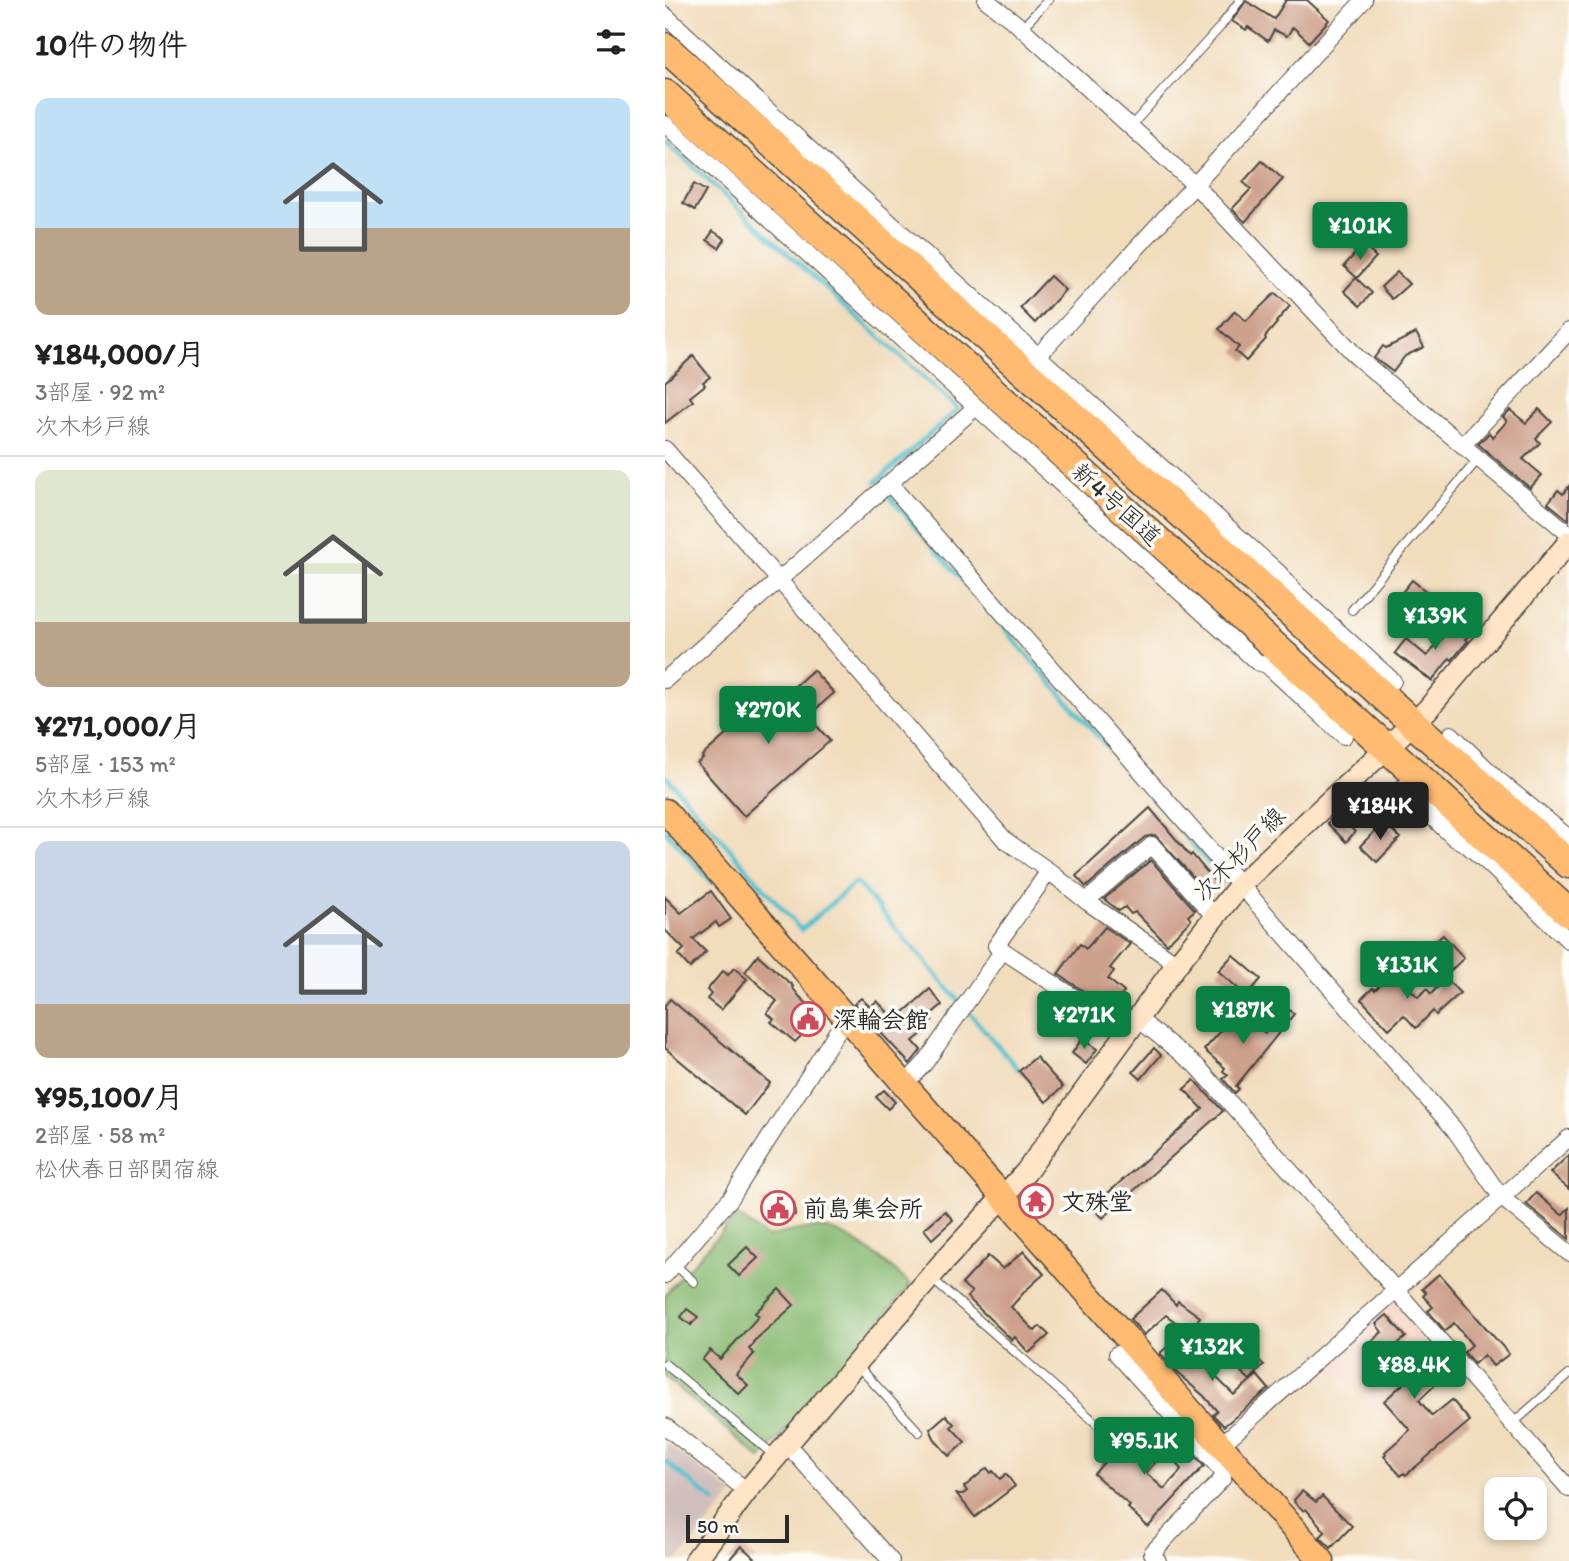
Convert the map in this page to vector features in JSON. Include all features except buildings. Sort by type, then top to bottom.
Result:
[{"type":"highway","name":"新4号国道","points":[[665,47],[1015,347],[1304,613],[1413,724],[1569,864]]},
{"type":"highway","name":"新4号国道","points":[[665,94],[1299,681],[1387,749],[1569,913]]},
{"type":"main road","name":"次木杉戸線","points":[[695,1561],[747,1491],[930,1277],[1026,1172],[1177,964],[1240,885],[1413,724],[1459,675],[1569,542]]},
{"type":"main road","points":[[665,811],[1005,1197],[1207,1437],[1322,1561]]},
{"type":"street","points":[[986,0],[1022,28],[1195,185],[1358,358],[1569,534]]},
{"type":"street","points":[[1039,355],[1364,0]]},
{"type":"street","points":[[665,15],[1015,347],[1039,355],[1280,574],[1295,592],[1304,613],[1393,681]]},
{"type":"street","points":[[665,124],[1257,662],[1299,681],[1344,736]]},
{"type":"street","points":[[1463,445],[1569,331]]},
{"type":"street","points":[[665,680],[976,407]]},
{"type":"street","points":[[665,450],[1005,840],[1086,901],[1177,964]]},
{"type":"street","points":[[890,484],[1454,1129],[1501,1197],[1569,1253]]},
{"type":"street","points":[[1451,734],[1497,779],[1569,838]]},
{"type":"street","points":[[1402,789],[1454,838],[1467,844],[1569,941]]},
{"type":"street","points":[[1086,901],[1152,845],[1214,916]]},
{"type":"street","points":[[1049,872],[996,946],[1132,1025],[1198,1067],[1569,1489]]},
{"type":"street","points":[[905,1084],[925,1063],[1003,950]]},
{"type":"street","points":[[670,1270],[731,1198],[838,1030],[849,1021]]},
{"type":"street","points":[[1207,1437],[1396,1290],[1569,1138]]},
{"type":"street","points":[[1117,1354],[1207,1437],[1222,1471],[1223,1478],[1152,1553],[1158,1561]]},
{"type":"street","points":[[665,1426],[747,1491]]},
{"type":"street","points":[[782,1450],[891,1561]]},
{"type":"lane","points":[[1022,28],[1048,0]]},
{"type":"lane","points":[[1131,126],[1221,26],[1240,0]]},
{"type":"lane","points":[[1352,610],[1479,458]]},
{"type":"lane","points":[[670,1270],[694,1282]]},
{"type":"lane","points":[[930,1277],[1113,1437]]},
{"type":"lane","points":[[665,1364],[782,1450]]},
{"type":"lane","points":[[856,1364],[919,1432]]},
{"type":"lane","points":[[1513,1424],[1569,1374]]},
{"type":"shaded area","points":[[1393,1297],[1456,1368],[1390,1427],[1325,1360]]},
{"type":"shaded area","points":[[665,1442],[733,1494],[677,1561],[665,1561]]},
{"type":"green space","points":[[737,1215],[766,1237],[813,1228],[831,1230],[869,1250],[911,1285],[761,1459],[665,1377],[665,1294]]},
{"type":"waterway","points":[[665,141],[958,409],[876,482]]},
{"type":"waterway","points":[[889,496],[1224,881]]},
{"type":"waterway","points":[[665,775],[801,930],[856,882],[1018,1069]]},
{"type":"waterway","points":[[665,830],[711,882]]},
{"type":"waterway","points":[[665,1461],[715,1502]]},
{"type":"place","name":"深輪会館","points":[[808,1019]]},
{"type":"place","name":"文殊堂","points":[[1036,1201]]},
{"type":"place","name":"前島集会所","points":[[778,1208]]}]
